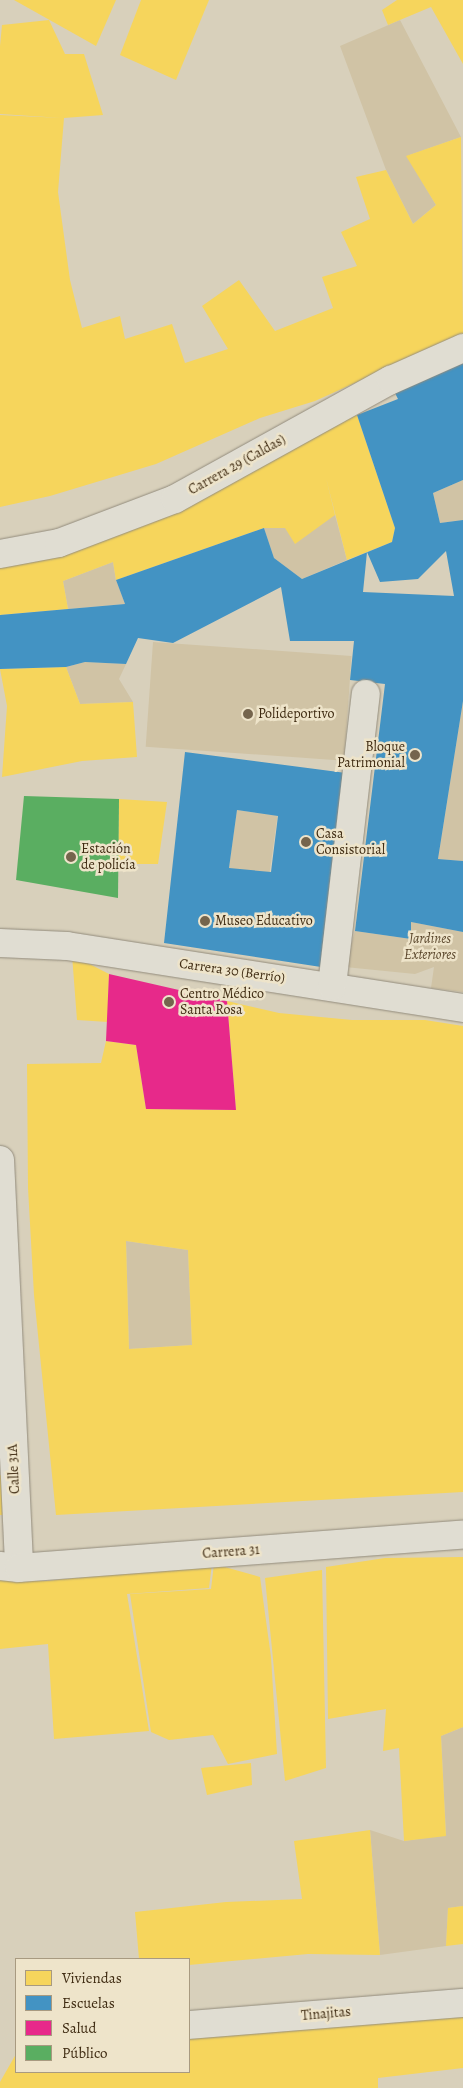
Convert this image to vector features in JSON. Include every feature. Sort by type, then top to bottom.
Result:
[{"type":"street","name":"Carrera 29 (Caldas)","points":[[0,554],[59,543],[175,499],[391,380],[463,348]]},
{"type":"street","points":[[332,986],[366,694]]},
{"type":"street","name":"Carrera 30 (Berrío)","points":[[0,943],[67,946],[463,1008]]},
{"type":"street","name":"Calle 31A","points":[[0,1160],[9,1567]]},
{"type":"street","name":"Carrera 31","points":[[9,1567],[463,1535]]},
{"type":"street","name":"Tinajitas","points":[[190,2025],[463,2003]]},
{"type":"green space","points":[[400,20],[461,137],[407,156],[436,205],[413,224],[386,170],[340,46]]},
{"type":"green space","points":[[463,480],[463,520],[440,523],[433,493]]},
{"type":"green space","points":[[335,515],[347,560],[302,579],[274,558],[264,528],[285,528]]},
{"type":"green space","points":[[113,562],[116,580],[125,604],[68,609],[63,581]]},
{"type":"green space","name":"Polideportivo","points":[[153,642],[352,656],[344,761],[146,747]]},
{"type":"green space","points":[[85,662],[126,664],[119,679],[133,702],[80,704],[66,667]]},
{"type":"green space","points":[[463,701],[463,861],[438,859]]},
{"type":"green space","points":[[237,810],[278,816],[269,874],[229,868]]},
{"type":"green space","name":"Jardines Exteriores","points":[[411,922],[463,932],[463,992],[431,988],[434,967],[415,974],[345,967],[355,931],[411,939]]},
{"type":"green space","points":[[126,1241],[188,1250],[192,1345],[129,1349]]},
{"type":"green space","points":[[463,1727],[463,1906],[448,1908],[446,1946],[380,1955],[370,1830],[404,1841],[446,1835],[441,1736]]},
{"type":"building: Viviendas","points":[[14,0],[116,0],[96,46]]},
{"type":"building: Viviendas","points":[[141,0],[209,0],[176,80],[120,55]]},
{"type":"building: Viviendas","points":[[397,0],[463,0],[463,64],[431,7],[388,25],[382,10]]},
{"type":"building: Viviendas","points":[[49,20],[65,54],[84,54],[103,115],[64,118],[58,192],[70,280],[82,328],[120,316],[125,339],[172,324],[185,363],[228,349],[202,306],[239,280],[275,331],[333,308],[322,277],[357,266],[341,232],[370,219],[356,177],[386,170],[413,224],[436,205],[406,156],[461,137],[463,334],[315,401],[260,418],[156,464],[50,496],[0,507],[0,115],[62,118],[0,114],[0,46],[2,25]]},
{"type":"building: Viviendas","points":[[357,415],[395,528],[392,542],[347,560],[326,478],[335,515],[295,544],[285,528],[264,528],[116,580],[113,562],[63,581],[68,609],[0,615],[0,565],[64,556],[110,537],[315,432]]},
{"type":"building: Viviendas","points":[[66,667],[80,704],[133,702],[137,757],[82,761],[2,777],[7,706],[0,669]]},
{"type":"building: Viviendas","points":[[119,799],[167,802],[158,864],[118,864]]},
{"type":"building: Viviendas","points":[[72,955],[109,974],[108,1022],[77,1020]]},
{"type":"building: Viviendas","points":[[227,1001],[279,1013],[352,1020],[425,1020],[463,1026],[463,1492],[56,1515],[34,1295],[28,1188],[27,1064],[101,1063],[106,1041],[136,1045],[146,1109],[236,1110]],"holes":[[[126,1241],[188,1250],[192,1345],[129,1349]]]},
{"type":"building: Viviendas","points":[[1,1475],[6,1515],[0,1515]]},
{"type":"building: Viviendas","points":[[463,1557],[463,1727],[441,1736],[446,1836],[404,1841],[399,1748],[383,1751],[386,1709],[328,1719],[326,1567],[385,1558]]},
{"type":"building: Viviendas","points":[[212,1563],[209,1588],[127,1594],[149,1731],[54,1739],[48,1644],[0,1649],[0,1579],[46,1581]]},
{"type":"building: Viviendas","points":[[214,1564],[260,1577],[271,1657],[277,1754],[228,1764],[213,1735],[169,1740],[151,1732],[130,1594],[211,1589]]},
{"type":"building: Viviendas","points":[[322,1570],[326,1768],[285,1781],[265,1578]]},
{"type":"building: Viviendas","points":[[251,1763],[252,1785],[207,1795],[201,1768]]},
{"type":"building: Viviendas","points":[[370,1830],[380,1955],[308,1954],[190,1965],[190,1958],[139,1958],[135,1912],[226,1902],[302,1899],[294,1841]]},
{"type":"building: Viviendas","points":[[463,1906],[463,1944],[446,1946],[448,1908]]},
{"type":"building: Viviendas","points":[[463,2009],[463,2068],[378,2078],[378,2088],[0,2088],[0,2082],[15,2056],[15,2073],[190,2073],[190,2030]]},
{"type":"building: Escuelas","points":[[463,360],[463,480],[433,493],[440,523],[463,520],[463,701],[438,859],[463,861],[463,932],[411,922],[411,939],[355,931],[385,684],[350,680],[354,641],[290,641],[281,587],[173,643],[138,638],[126,664],[85,662],[66,667],[0,669],[0,615],[125,604],[116,580],[264,528],[274,558],[302,579],[367,552],[392,542],[395,528],[357,415],[398,399],[393,389]],"holes":[[[446,551],[454,596],[363,592],[367,552],[380,582],[418,579]]]},
{"type":"building: Escuelas","name":"Casa Consistorial","points":[[185,752],[346,773],[321,967],[164,943]],"holes":[[[237,810],[278,816],[271,872],[229,868]]]},
{"type":"building: Salud","name":"Centro Médico Santa Rosa","points":[[109,974],[227,1001],[236,1110],[146,1109],[136,1045],[106,1041]]},
{"type":"building: Público","points":[[24,796],[119,799],[118,898],[16,880]]},
{"type":"place","name":"Polideportivo","points":[[248,714]]},
{"type":"place","name":"Bloque Patrimonial","points":[[415,755]]},
{"type":"place","name":"Casa Consistorial","points":[[306,842]]},
{"type":"place","name":"Estación de policía","points":[[71,857]]},
{"type":"place","name":"Museo Educativo","points":[[205,921]]},
{"type":"place","name":"Centro Médico Santa Rosa","points":[[169,1002]]}]
